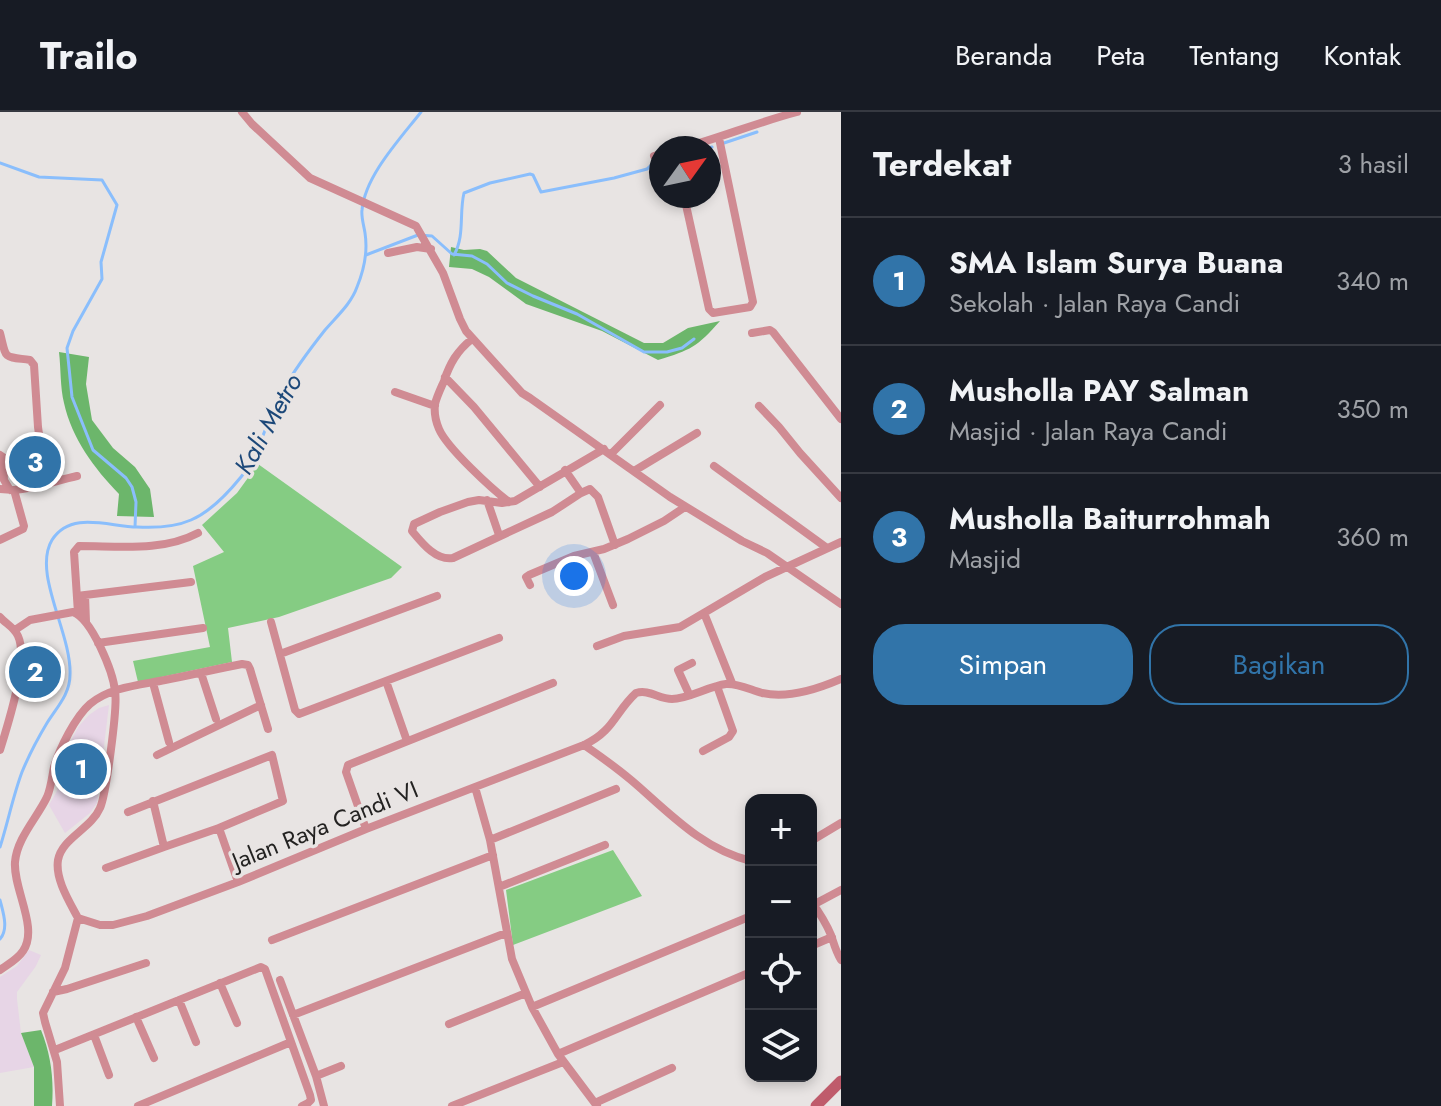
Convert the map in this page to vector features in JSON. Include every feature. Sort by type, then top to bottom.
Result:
[{"type":"main road","points":[[816,1106],[841,1081]]},
{"type":"street","points":[[242,112],[310,178],[418,227],[446,279],[460,319],[472,339],[522,393],[685,507],[767,553],[841,604]]},
{"type":"street","points":[[721,137],[797,112]]},
{"type":"street","points":[[687,208],[709,309],[713,313],[750,307],[753,302],[721,148]]},
{"type":"street","points":[[388,253],[429,247]]},
{"type":"street","points":[[752,333],[773,332],[841,419]]},
{"type":"street","points":[[0,333],[4,353],[30,360],[34,365],[46,484]]},
{"type":"street","points":[[472,339],[447,368],[435,406],[440,431],[490,487],[510,503]]},
{"type":"street","points":[[445,377],[540,487]]},
{"type":"street","points":[[395,392],[435,406]]},
{"type":"street","points":[[615,545],[598,497],[590,489],[552,512],[447,559],[432,551],[412,531],[414,524],[468,502],[487,500],[510,503],[565,470],[607,452],[660,405]]},
{"type":"street","points":[[759,406],[841,498]]},
{"type":"street","points":[[634,471],[697,433]]},
{"type":"street","points":[[0,455],[4,459],[4,480],[23,528],[0,540]]},
{"type":"street","points":[[714,466],[827,548]]},
{"type":"street","points":[[565,470],[581,493]]},
{"type":"street","points":[[8,490],[39,487],[77,476]]},
{"type":"street","points":[[487,500],[499,535]]},
{"type":"street","points":[[530,585],[526,577],[529,575],[574,556],[615,545],[685,507]]},
{"type":"street","points":[[60,1106],[55,1050],[43,1013],[65,968],[78,918],[61,880],[58,858],[66,844],[84,830],[101,807],[115,713],[115,691],[98,643],[86,622],[74,552],[79,546],[168,545],[198,533]]},
{"type":"street","points":[[597,646],[624,636],[680,627],[743,589],[841,542]]},
{"type":"street","points":[[593,552],[613,605]]},
{"type":"street","points":[[81,596],[191,582]]},
{"type":"street","points":[[75,613],[81,596]]},
{"type":"street","points":[[280,654],[437,596]]},
{"type":"street","points":[[15,630],[30,620],[75,613],[86,622]]},
{"type":"street","points":[[704,613],[732,683],[771,695],[818,687],[841,679]]},
{"type":"street","points":[[0,617],[15,630],[20,640],[21,654],[10,718],[0,750]]},
{"type":"street","points":[[271,622],[295,710],[299,714],[499,638]]},
{"type":"street","points":[[98,643],[203,628]]},
{"type":"street","points":[[689,694],[678,670],[692,663]]},
{"type":"street","points":[[0,970],[26,948],[28,935],[16,880],[17,852],[48,795],[63,744],[89,704],[115,691],[242,664],[248,665],[268,729]]},
{"type":"street","points":[[201,673],[216,719]]},
{"type":"street","points":[[386,681],[407,741]]},
{"type":"street","points":[[153,683],[169,742]]},
{"type":"street","points":[[366,829],[346,766],[553,683]]},
{"type":"street","name":"Jalan Raya Candi VI","points":[[78,918],[100,925],[120,924],[184,903],[584,745],[609,728],[636,693],[642,691],[676,699],[732,683]]},
{"type":"street","points":[[703,751],[729,737],[733,731],[717,686]]},
{"type":"street","points":[[157,755],[261,705]]},
{"type":"street","points":[[584,745],[635,784],[677,822],[715,846],[745,859]]},
{"type":"street","points":[[106,868],[219,828],[283,801],[272,755],[128,812]]},
{"type":"street","points":[[475,787],[490,840],[512,959],[559,1061],[595,1105],[672,1068]]},
{"type":"street","points":[[490,840],[616,789]]},
{"type":"street","points":[[153,801],[164,847]]},
{"type":"street","points":[[817,837],[841,823]]},
{"type":"street","points":[[219,828],[238,882]]},
{"type":"street","points":[[499,887],[605,845]]},
{"type":"street","points":[[272,940],[493,855]]},
{"type":"street","points":[[817,902],[841,890]]},
{"type":"street","points":[[817,912],[841,960]]},
{"type":"street","points":[[532,1007],[745,918]]},
{"type":"street","points":[[293,1015],[506,933]]},
{"type":"street","points":[[817,943],[832,937]]},
{"type":"street","points":[[53,992],[146,963]]},
{"type":"street","points":[[55,1050],[261,967],[280,1006],[310,1095],[311,1100],[305,1105]]},
{"type":"street","points":[[452,1106],[559,1061],[745,975]]},
{"type":"street","points":[[280,980],[324,1106]]},
{"type":"street","points":[[220,983],[237,1023]]},
{"type":"street","points":[[449,1024],[526,993]]},
{"type":"street","points":[[179,1000],[196,1042]]},
{"type":"street","points":[[136,1017],[154,1058]]},
{"type":"street","points":[[94,1035],[109,1075]]},
{"type":"street","points":[[138,1106],[291,1042]]},
{"type":"street","points":[[316,1076],[341,1066]]},
{"type":"shaded area","points":[[109,705],[97,803],[90,813],[65,833],[49,805],[57,791],[61,765],[79,726],[99,708]]},
{"type":"shaded area","points":[[29,950],[41,955],[17,992],[17,999],[21,1033],[34,1067],[0,1073],[0,977],[17,966]]},
{"type":"green space","points":[[451,247],[487,251],[516,278],[644,343],[663,343],[688,328],[720,321],[693,346],[658,360],[602,331],[526,304],[489,277],[472,269],[449,267]]},
{"type":"green space","points":[[59,352],[89,357],[86,384],[92,420],[113,448],[135,467],[150,489],[154,517],[117,516],[119,494],[85,452],[72,429],[64,403]]},
{"type":"green space","points":[[258,464],[402,567],[391,578],[279,617],[228,628],[232,662],[138,682],[133,661],[210,647],[193,566],[224,552],[202,525],[237,493]]},
{"type":"green space","points":[[613,850],[642,896],[513,945],[506,890]]},
{"type":"green space","points":[[41,1030],[51,1067],[52,1106],[34,1106],[34,1067],[21,1033]]},
{"type":"waterway","name":"Kali Metro","points":[[0,847],[22,772],[69,682],[69,659],[49,586],[47,554],[52,540],[60,531],[80,523],[151,527],[185,522],[212,507],[236,483],[254,457],[277,400],[288,382],[354,293],[366,254],[362,213],[365,197],[376,171],[421,112]]},
{"type":"waterway","points":[[724,143],[757,132]]},
{"type":"waterway","points":[[0,163],[39,177],[102,180],[117,205],[101,262],[102,279],[67,348],[72,397],[93,450],[132,487],[136,502],[135,527]]},
{"type":"waterway","points":[[454,255],[460,240],[464,193],[490,183],[530,174],[541,192],[614,178],[649,167]]},
{"type":"waterway","points":[[366,255],[418,235],[432,236],[452,254],[472,256],[487,264],[507,283],[577,314],[644,352],[667,352],[682,348],[694,339]]},
{"type":"waterway","name":"Kali Metro","points":[[0,900],[5,925],[0,939]]},
{"type":"place","name":"Musholla Baiturrohmah","points":[[35,462]]},
{"type":"place","name":"Musholla PAY Salman","points":[[35,672]]},
{"type":"place","name":"SMA Islam Surya Buana","points":[[81,769]]}]
